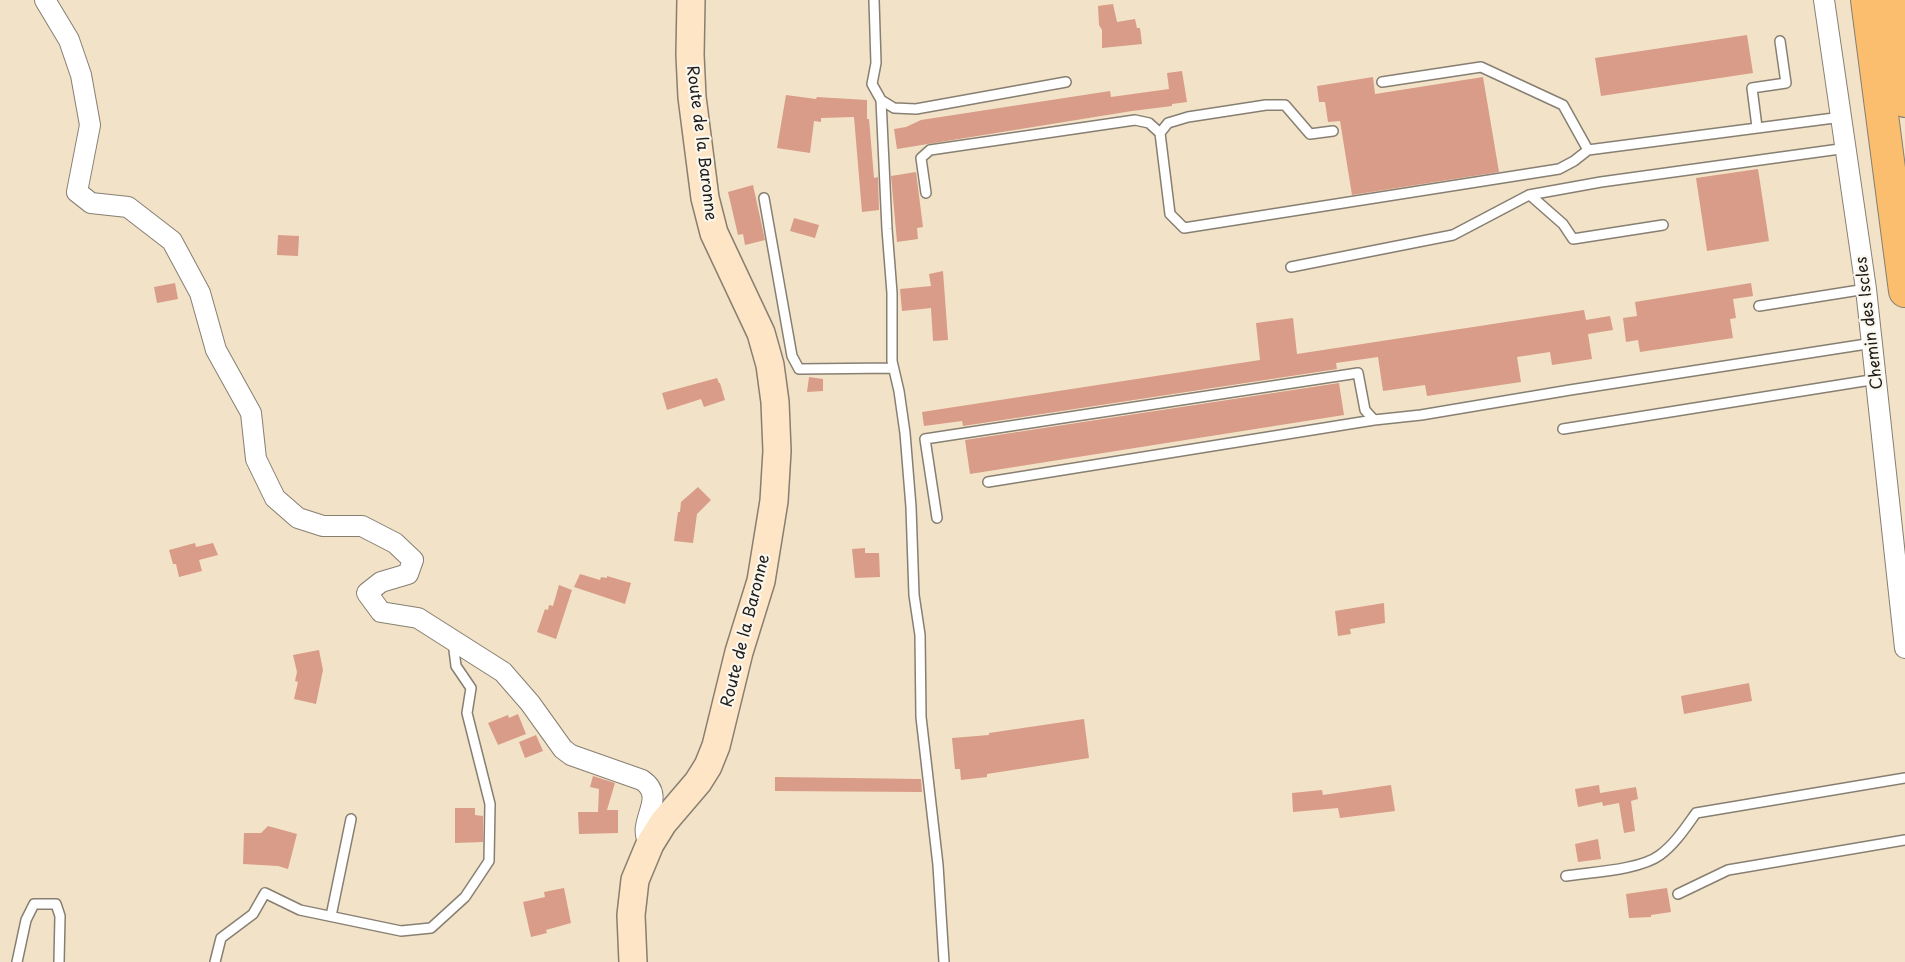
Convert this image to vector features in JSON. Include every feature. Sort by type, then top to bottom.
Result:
[{"type":"highway","points":[[1867,0],[1905,291]]},
{"type":"highway","points":[[1891,0],[1905,101]]},
{"type":"main road","name":"Route de la Baronne","points":[[633,962],[631,915],[635,880],[650,844],[663,823],[698,782],[717,746],[739,652],[763,570],[774,501],[777,451],[775,402],[770,364],[761,333],[714,233],[705,198],[692,97],[691,0]]},
{"type":"street","points":[[45,0],[69,40],[81,75],[90,126],[77,192],[91,203],[128,207],[172,241],[200,293],[216,350],[251,413],[256,459],[275,498],[298,518],[323,526],[362,526],[395,543],[413,560],[408,574],[381,582],[367,593],[381,612],[418,618],[502,672],[530,703],[563,749],[571,755],[649,784],[653,801],[644,831],[650,844]]},
{"type":"street","name":"Chemin des Iscles","points":[[1824,0],[1847,148],[1873,343],[1905,648]]},
{"type":"lane","points":[[874,0],[876,63],[872,84],[881,100],[886,229],[892,293],[892,361],[905,433],[911,507],[914,595],[920,635],[921,717],[938,865],[944,962]]},
{"type":"lane","points":[[1757,127],[1752,88],[1786,83],[1780,41]]},
{"type":"lane","points":[[1382,82],[1481,67],[1563,105],[1588,150]]},
{"type":"lane","points":[[881,100],[894,108],[916,109],[1066,82]]},
{"type":"lane","points":[[1160,133],[1168,123],[1188,117],[1266,105],[1285,105],[1310,134],[1333,131]]},
{"type":"lane","points":[[926,193],[921,158],[930,150],[1135,120],[1149,123],[1160,133],[1170,214],[1184,228],[1558,169],[1574,161],[1588,150],[1842,117]]},
{"type":"lane","points":[[1291,267],[1453,235],[1530,195],[1612,181],[1847,148]]},
{"type":"lane","points":[[1530,195],[1563,224],[1573,239],[1664,225]]},
{"type":"lane","points":[[764,198],[792,356],[799,369],[893,368]]},
{"type":"lane","points":[[1759,306],[1866,289]]},
{"type":"lane","points":[[988,482],[1873,343]]},
{"type":"lane","points":[[937,518],[925,439],[1358,373],[1365,410],[1374,420]]},
{"type":"lane","points":[[1563,429],[1877,379]]},
{"type":"lane","points":[[215,962],[221,938],[253,914],[265,893],[300,910],[400,931],[431,928],[465,897],[489,861],[490,804],[467,713],[471,688],[456,666],[453,640]]},
{"type":"lane","points":[[1566,876],[1643,864],[1661,855],[1696,813],[1905,778]]},
{"type":"lane","points":[[332,916],[351,819]]},
{"type":"lane","points":[[1678,894],[1728,870],[1905,840]]},
{"type":"lane","points":[[17,962],[26,921],[34,904],[56,904],[60,916],[59,962]]},
{"type":"building","points":[[1113,4],[1117,22],[1135,19],[1137,28],[1140,28],[1142,44],[1102,48],[1098,6]]},
{"type":"building","points":[[1747,35],[1753,73],[1601,96],[1595,58]]},
{"type":"building","points":[[1182,71],[1187,102],[897,149],[894,129],[906,127],[921,120],[1110,91],[1111,97],[1169,89],[1167,73]]},
{"type":"building","points":[[1373,77],[1375,94],[1483,77],[1499,172],[1352,195],[1340,121],[1328,122],[1325,102],[1319,102],[1317,86]]},
{"type":"building","points":[[786,95],[816,99],[817,97],[867,100],[874,178],[878,177],[879,210],[862,212],[854,117],[821,118],[821,122],[814,121],[810,153],[777,148]]},
{"type":"building","points":[[1758,169],[1769,241],[1707,251],[1696,178]]},
{"type":"building","points":[[916,172],[923,227],[917,228],[918,239],[897,242],[891,176]]},
{"type":"building","points":[[753,185],[765,240],[745,245],[743,234],[738,235],[728,192]]},
{"type":"building","points":[[794,218],[819,225],[815,238],[790,231]]},
{"type":"building","points":[[278,235],[299,236],[298,256],[277,255]]},
{"type":"building","points":[[943,271],[948,340],[933,341],[931,308],[902,311],[900,289],[931,286],[929,274]]},
{"type":"building","points":[[175,283],[178,299],[157,303],[154,287]]},
{"type":"building","points":[[1751,283],[1753,296],[1733,299],[1736,318],[1730,319],[1733,338],[1640,352],[1638,340],[1626,342],[1623,318],[1637,316],[1635,302]]},
{"type":"building","points":[[1584,310],[1586,320],[1610,316],[1613,330],[1588,334],[1592,359],[1552,365],[1550,352],[1517,357],[1521,382],[1427,396],[1425,385],[1383,391],[1378,357],[1336,363],[1337,369],[963,426],[962,421],[924,426],[922,412],[1260,360],[1256,323],[1293,318],[1297,354]]},
{"type":"building","points":[[809,377],[823,379],[823,391],[807,392]]},
{"type":"building","points":[[717,378],[725,400],[704,407],[701,399],[667,410],[662,393]]},
{"type":"building","points":[[1339,383],[1344,415],[970,474],[965,440]]},
{"type":"building","points":[[698,487],[711,500],[697,514],[693,543],[674,541],[681,502]]},
{"type":"building","points":[[195,543],[196,547],[213,543],[218,555],[199,560],[202,571],[179,577],[169,550]]},
{"type":"building","points":[[865,548],[865,553],[879,553],[880,577],[855,578],[852,549]]},
{"type":"building","points":[[580,574],[600,580],[601,577],[607,578],[607,576],[631,583],[625,604],[574,587]]},
{"type":"building","points":[[559,585],[572,590],[556,639],[537,632],[545,609],[548,610],[549,605],[553,606]]},
{"type":"building","points":[[1384,603],[1385,623],[1350,629],[1351,634],[1338,636],[1335,611]]},
{"type":"building","points":[[319,650],[323,670],[316,704],[294,699],[298,682],[295,681],[297,672],[293,655]]},
{"type":"building","points":[[1749,683],[1752,701],[1684,714],[1681,696]]},
{"type":"building","points":[[518,714],[526,734],[498,745],[488,723],[508,715],[509,718]]},
{"type":"building","points":[[1084,719],[1089,758],[961,780],[960,769],[955,769],[952,738],[989,735],[989,733]]},
{"type":"building","points":[[536,735],[543,751],[525,758],[519,742]]},
{"type":"building","points":[[593,776],[615,783],[607,810],[618,810],[618,833],[579,834],[578,812],[598,812],[599,789],[590,787]]},
{"type":"building","points":[[775,777],[921,779],[922,792],[775,791]]},
{"type":"building","points":[[1391,785],[1395,811],[1340,818],[1338,808],[1293,812],[1292,793],[1322,790],[1323,795]]},
{"type":"building","points":[[1599,785],[1600,793],[1636,787],[1638,799],[1631,801],[1635,831],[1624,833],[1619,803],[1603,806],[1602,802],[1578,807],[1575,789]]},
{"type":"building","points":[[455,808],[475,808],[475,815],[483,816],[483,842],[455,843]]},
{"type":"building","points":[[268,826],[297,834],[288,869],[278,866],[243,864],[244,833],[261,833]]},
{"type":"building","points":[[1598,839],[1601,859],[1578,862],[1575,844]]},
{"type":"building","points":[[564,888],[571,923],[531,937],[523,902],[545,897],[544,892]]},
{"type":"building","points":[[1667,888],[1671,912],[1651,915],[1651,917],[1629,918],[1626,894]]}]
